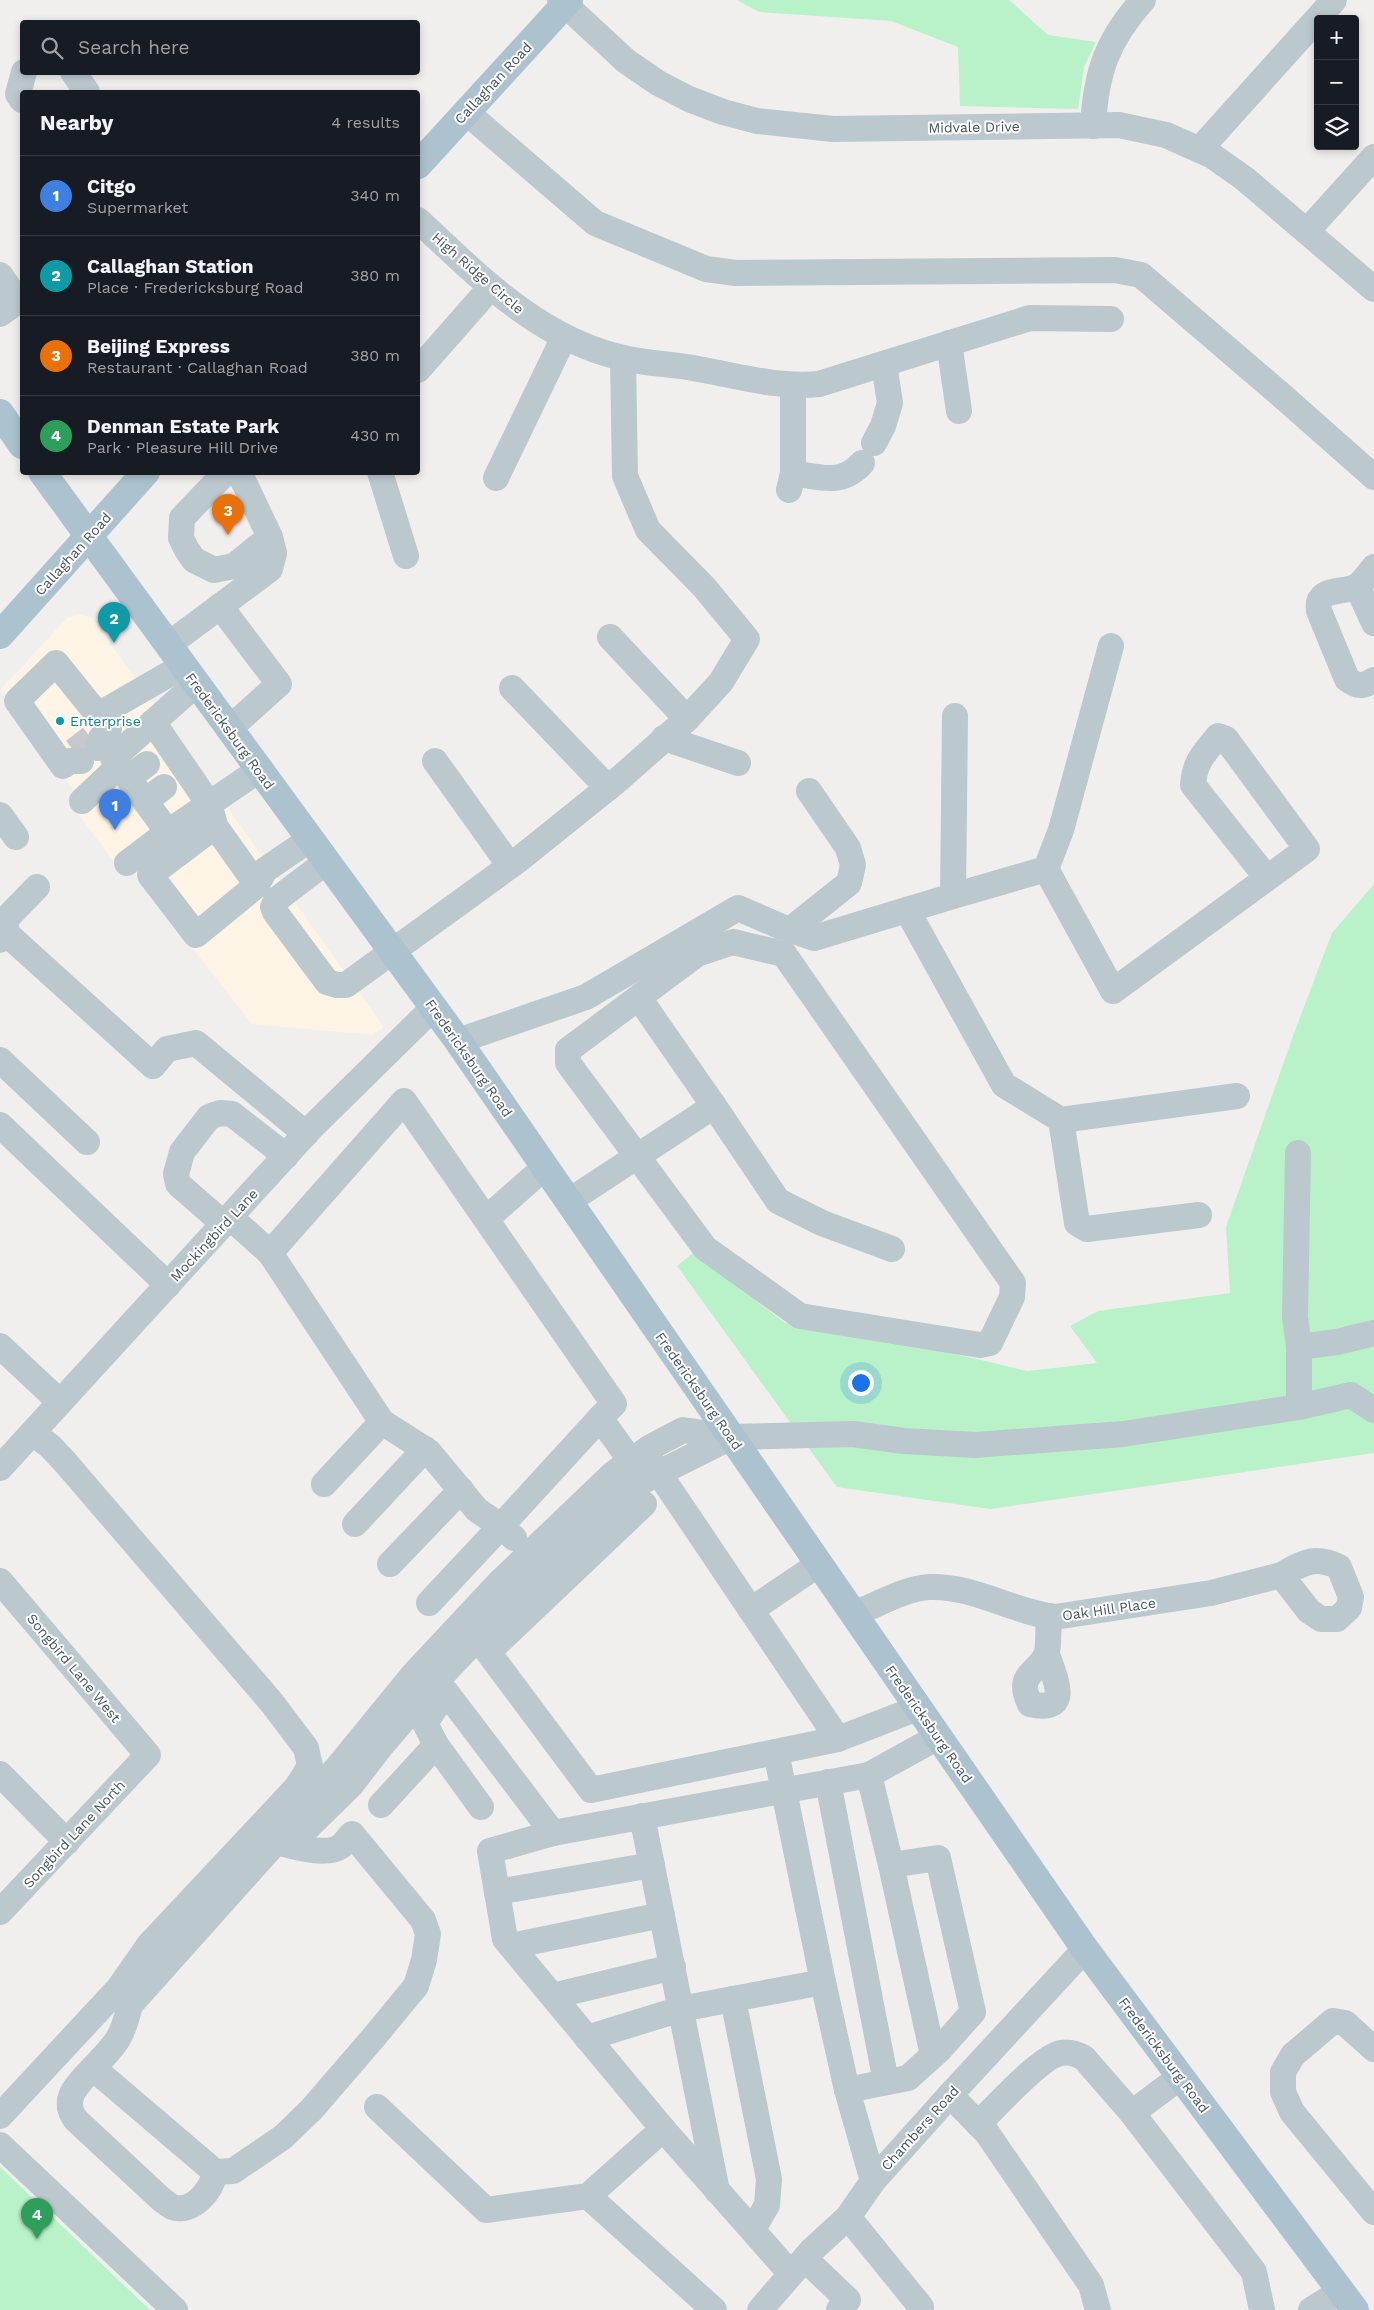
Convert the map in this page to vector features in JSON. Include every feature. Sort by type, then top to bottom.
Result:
[{"type":"main road","name":"Callaghan Road","points":[[420,163],[565,1]]},
{"type":"main road","points":[[0,413],[20,442]]},
{"type":"main road","name":"Fredericksburg Road","points":[[44,475],[309,840],[434,1007],[1085,1949],[1348,2301]]},
{"type":"main road","name":"Callaghan Road","points":[[0,635],[143,475]]},
{"type":"street","points":[[1093,126],[1094,99],[1099,71],[1123,24],[1143,0]]},
{"type":"street","points":[[1200,149],[1334,0]]},
{"type":"street","name":"Midvale Drive","points":[[565,1],[613,50],[658,83],[723,112],[757,121],[833,129],[1119,125],[1166,135],[1200,149],[1245,179],[1374,289]]},
{"type":"street","points":[[20,97],[18,94],[23,75]]},
{"type":"street","points":[[75,75],[86,90]]},
{"type":"street","points":[[466,112],[595,223],[706,268],[736,273],[1115,270],[1141,276],[1374,477]]},
{"type":"street","points":[[1307,231],[1374,157]]},
{"type":"street","name":"High Ridge Circle","points":[[420,222],[491,287],[527,316],[564,337],[623,358],[682,366],[755,381],[793,386],[818,384],[1030,318],[1111,319]]},
{"type":"street","points":[[0,275],[13,304]]},
{"type":"street","points":[[420,368],[491,287]]},
{"type":"street","points":[[496,478],[564,337]]},
{"type":"street","points":[[949,343],[959,411]]},
{"type":"street","points":[[326,862],[276,900],[273,907],[318,973],[327,982],[346,985],[510,866],[608,788],[687,719],[721,682],[747,639],[704,587],[648,530],[625,476],[623,358]]},
{"type":"street","points":[[793,386],[791,482],[842,477],[854,473],[883,426],[890,403],[884,364]]},
{"type":"street","points":[[223,475],[182,518],[181,538],[194,560],[214,570],[234,566],[270,537]]},
{"type":"street","points":[[82,801],[146,761],[153,722],[182,665],[220,606],[270,569],[274,553],[270,537],[240,475]]},
{"type":"street","points":[[381,475],[406,556]]},
{"type":"street","points":[[1374,567],[1357,586],[1337,590],[1321,598],[1318,603],[1319,611],[1347,679],[1356,686],[1363,686],[1374,680]]},
{"type":"street","points":[[1357,586],[1374,623]]},
{"type":"street","points":[[220,606],[279,684],[229,729]]},
{"type":"street","points":[[610,637],[687,719]]},
{"type":"street","points":[[1111,646],[1061,830],[1046,869],[1113,991],[1308,849],[1226,739],[1218,736],[1198,759],[1194,770],[1193,785],[1267,878]]},
{"type":"street","points":[[88,744],[56,664],[17,701],[63,766],[182,665]]},
{"type":"street","points":[[512,688],[608,788]]},
{"type":"street","points":[[953,896],[955,716]]},
{"type":"street","points":[[153,722],[113,758],[146,761],[169,784],[212,815],[257,885]]},
{"type":"street","points":[[664,738],[738,763]]},
{"type":"street","points":[[146,761],[169,784],[168,832]]},
{"type":"street","points":[[436,761],[510,866]]},
{"type":"street","points":[[259,770],[150,875],[196,935],[257,885],[265,870],[309,840]]},
{"type":"street","points":[[790,930],[849,883],[853,865],[848,848],[809,791]]},
{"type":"street","points":[[0,815],[16,837]]},
{"type":"street","points":[[127,863],[168,832],[212,815]]},
{"type":"street","points":[[458,1041],[586,997],[738,908],[814,938],[1046,869]]},
{"type":"street","points":[[37,887],[5,920],[3,937],[153,1066],[167,1049],[196,1043],[306,1134]]},
{"type":"street","points":[[907,910],[1004,1085],[1061,1120],[1237,1096]]},
{"type":"street","points":[[733,942],[784,954],[1013,1283],[1012,1297],[990,1343],[980,1345],[800,1316],[705,1248],[568,1063],[568,1050],[639,998],[697,954],[733,942]]},
{"type":"street","points":[[639,998],[778,1201],[822,1223],[892,1249]]},
{"type":"street","name":"Mockingbird Lane","points":[[0,1468],[306,1134],[434,1007]]},
{"type":"street","points":[[0,1060],[87,1142]]},
{"type":"street","points":[[270,1253],[404,1102],[614,1404],[429,1603]]},
{"type":"street","points":[[569,1201],[714,1106]]},
{"type":"street","points":[[286,1156],[232,1114],[220,1113],[208,1117],[182,1152],[176,1174],[178,1184],[270,1253],[382,1422],[424,1449],[477,1510],[501,1526],[541,1572]]},
{"type":"street","points":[[1061,1120],[1077,1223],[1087,1230],[1199,1215]]},
{"type":"street","points":[[0,1125],[168,1285]]},
{"type":"street","points":[[1298,1152],[1295,1317],[1299,1347],[1299,1407]]},
{"type":"street","points":[[486,1219],[545,1167]]},
{"type":"street","points":[[1299,1347],[1337,1342],[1374,1332]]},
{"type":"street","points":[[0,1346],[60,1402]]},
{"type":"street","points":[[481,1807],[436,1745],[425,1722],[435,1680],[488,1652],[541,1572],[587,1497],[637,1456],[683,1430],[732,1437],[853,1434],[904,1441],[975,1445],[1123,1434],[1299,1407],[1351,1395],[1374,1410]]},
{"type":"street","points":[[600,1418],[637,1456],[659,1473],[838,1739]]},
{"type":"street","points":[[324,1484],[382,1422]]},
{"type":"street","points":[[0,2116],[118,1988],[149,1945],[297,1787],[310,1766],[306,1748],[253,1681],[61,1458],[50,1446],[32,1433]]},
{"type":"street","points":[[215,2172],[213,2182],[208,2191],[195,2203],[183,2208],[172,2207],[162,2200],[76,2120],[70,2112],[69,2101],[73,2091],[92,2068],[118,2042],[126,2024],[130,2005],[276,1842],[299,1836],[323,1797],[350,1785],[435,1680],[541,1572],[594,1524],[619,1496],[659,1473],[732,1437]]},
{"type":"street","points":[[355,1524],[424,1449]]},
{"type":"street","points":[[390,1564],[461,1490]]},
{"type":"street","points":[[541,1572],[644,1504]]},
{"type":"street","points":[[751,1610],[819,1564]]},
{"type":"street","name":"Oak Hill Place","points":[[854,1614],[915,1589],[928,1587],[948,1588],[975,1594],[1015,1608],[1049,1616],[1110,1610],[1202,1594],[1281,1575]]},
{"type":"street","name":"Songbird Lane West","points":[[0,1581],[148,1755]]},
{"type":"street","points":[[1046,1654],[1049,1616]]},
{"type":"street","points":[[488,1652],[591,1790],[612,1822]]},
{"type":"street","points":[[435,1680],[553,1833]]},
{"type":"street","points":[[591,1790],[838,1739],[918,1708]]},
{"type":"street","points":[[843,2305],[753,2229],[718,2193],[505,1939],[490,1851],[553,1833],[869,1775],[938,1737]]},
{"type":"street","points":[[381,1805],[436,1745]]},
{"type":"street","points":[[776,1752],[847,2090],[873,2181]]},
{"type":"street","name":"Songbird Lane North","points":[[0,1912],[148,1755]]},
{"type":"street","points":[[0,1774],[66,1842]]},
{"type":"street","points":[[869,1775],[933,2055]]},
{"type":"street","points":[[828,1782],[886,2082]]},
{"type":"street","points":[[92,2068],[215,2172],[233,2171],[283,2137],[317,2103],[416,1986],[424,1960],[428,1934],[423,1920],[323,1797]]},
{"type":"street","points":[[642,1816],[718,2193]]},
{"type":"street","points":[[276,1842],[309,1849],[330,1850],[340,1847],[352,1834]]},
{"type":"street","points":[[847,2090],[908,2078],[933,2055],[973,2012],[938,1858],[891,1865]]},
{"type":"street","points":[[497,1892],[652,1865]]},
{"type":"street","points":[[511,1946],[662,1915]]},
{"type":"street","name":"Chambers Road","points":[[760,2310],[798,2267],[848,2218],[873,2181],[1085,1949]]},
{"type":"street","points":[[553,1996],[672,1967]]},
{"type":"street","points":[[587,2038],[681,2009],[823,1982]]},
{"type":"street","points":[[734,1999],[769,2179],[767,2205],[753,2229]]},
{"type":"street","points":[[1374,2049],[1346,2023],[1333,2021],[1293,2055],[1283,2072],[1283,2092],[1292,2112],[1374,2212]]},
{"type":"street","points":[[978,2124],[1041,2063],[1061,2052],[1077,2054],[1084,2058],[1132,2113],[1254,2272],[1262,2310]]},
{"type":"street","points":[[1132,2113],[1180,2077]]},
{"type":"street","points":[[950,2095],[987,2133],[1091,2285],[1098,2310]]},
{"type":"street","points":[[377,2107],[486,2210],[588,2196],[663,2129]]},
{"type":"street","points":[[0,2145],[175,2310]]},
{"type":"street","points":[[588,2196],[714,2310]]},
{"type":"street","points":[[848,2218],[921,2307]]},
{"type":"street","points":[[1311,2310],[1348,2301]]},
{"type":"shaded area","points":[[79,614],[92,618],[384,1027],[373,1035],[252,1024],[133,872],[125,877],[69,801],[73,789],[1,689],[67,618]]},
{"type":"green space","points":[[737,0],[1009,0],[1048,35],[1096,42],[1084,67],[1078,109],[960,106],[958,47],[891,21],[759,12]]},
{"type":"green space","points":[[1374,884],[1374,1453],[990,1509],[837,1487],[677,1266],[693,1253],[785,1323],[909,1343],[1027,1371],[1097,1363],[1070,1326],[1098,1311],[1230,1293],[1226,1227],[1293,1036],[1332,933]]},
{"type":"green space","points":[[0,2167],[150,2310],[0,2310]]},
{"type":"tunnel","points":[[74,751],[91,738]]},
{"type":"place","name":"Beijing Express","points":[[228,535]]},
{"type":"place","name":"Callaghan Station","points":[[114,643]]},
{"type":"place","name":"Enterprise","points":[[60,721]]},
{"type":"place","name":"Citgo","points":[[115,830]]},
{"type":"place","name":"Denman Estate Park","points":[[37,2239]]}]
